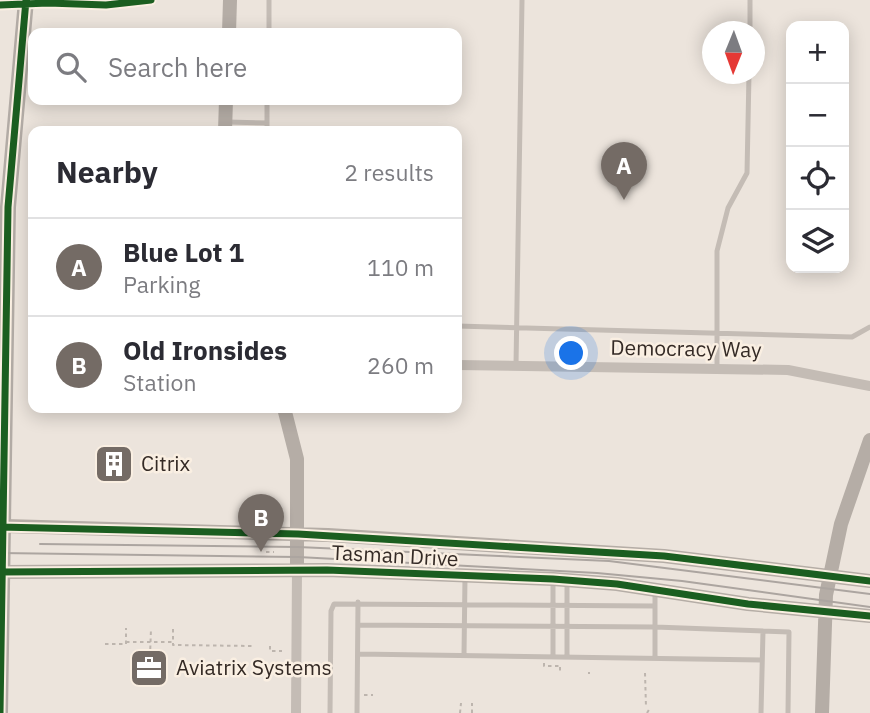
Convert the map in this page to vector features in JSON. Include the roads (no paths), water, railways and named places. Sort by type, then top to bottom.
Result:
[{"type":"main road","points":[[229,28],[230,0]]},
{"type":"main road","points":[[0,713],[3,331],[8,207],[26,3]]},
{"type":"main road","points":[[225,126],[226,105]]},
{"type":"main road","points":[[285,413],[297,459],[298,570]]},
{"type":"main road","points":[[822,713],[824,612],[829,576],[850,494],[870,440]]},
{"type":"main road","name":"Tasman Drive","points":[[2,526],[298,534],[696,558],[870,581]]},
{"type":"main road","name":"Tasman Drive","points":[[2,572],[298,570],[560,580],[870,616]]},
{"type":"street","points":[[0,5],[106,5],[151,0]]},
{"type":"street","name":"Democracy Way","points":[[462,365],[788,370],[870,386]]},
{"type":"street","points":[[296,713],[298,570]]},
{"type":"lane","points":[[269,28],[270,0]]},
{"type":"lane","points":[[516,365],[522,0]]},
{"type":"lane","points":[[750,0],[750,21]]},
{"type":"lane","points":[[717,369],[717,251],[727,208],[747,173],[749,84]]},
{"type":"lane","points":[[236,126],[267,123],[267,105]]},
{"type":"lane","points":[[462,326],[852,337],[870,327]]},
{"type":"lane","points":[[464,655],[466,577]]},
{"type":"lane","points":[[553,655],[553,605],[560,580]]},
{"type":"lane","points":[[560,580],[567,606],[567,656]]},
{"type":"lane","points":[[655,590],[655,657]]},
{"type":"lane","points":[[330,713],[332,607],[338,603],[654,606]]},
{"type":"lane","points":[[357,713],[358,603]]},
{"type":"lane","points":[[358,625],[655,627],[789,632],[788,713]]},
{"type":"lane","points":[[761,713],[763,631]]},
{"type":"lane","points":[[358,654],[762,660]]},
{"type":"tram line","points":[[40,544],[298,547],[609,561],[870,594]]},
{"type":"tram line","points":[[0,553],[298,557],[597,573],[682,581],[870,607]]},
{"type":"place","name":"Blue Lot 1","points":[[624,200]]},
{"type":"place","name":"Citrix","points":[[114,464]]},
{"type":"place","name":"Old Ironsides","points":[[261,552]]},
{"type":"place","name":"Aviatrix Systems","points":[[149,668]]}]
